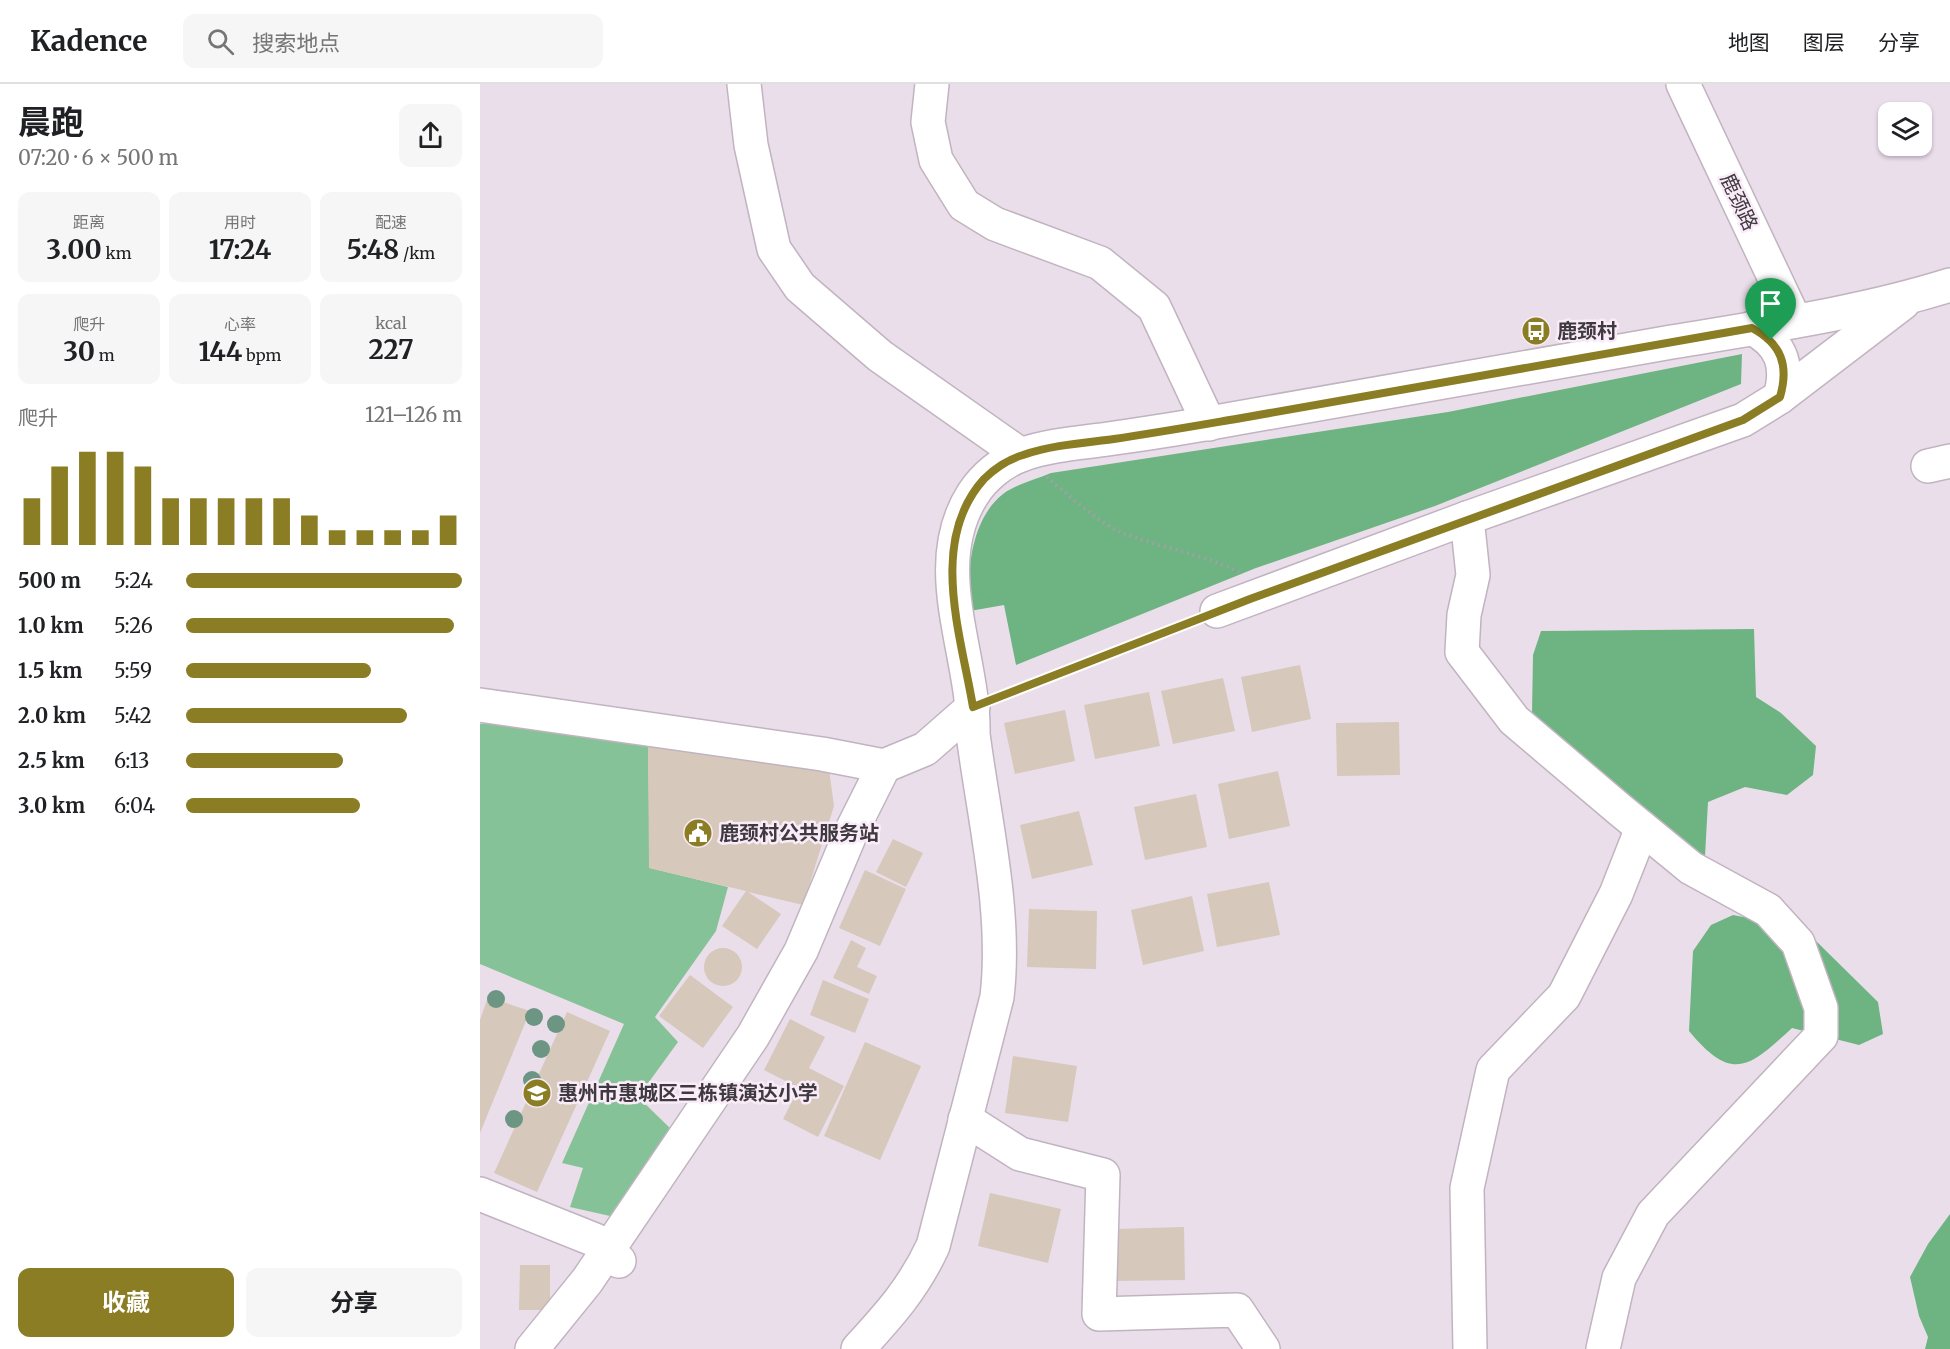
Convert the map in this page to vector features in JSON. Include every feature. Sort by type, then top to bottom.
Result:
[{"type":"street","points":[[744,84],[751,145],[774,249],[800,287],[880,356],[1021,455]]},
{"type":"street","points":[[932,84],[928,122],[936,160],[964,205],[995,224],[1100,263],[1154,307],[1209,424]]},
{"type":"street","name":"鹿颈路","points":[[1683,84],[1796,321]]},
{"type":"street","points":[[858,1349],[900,1304],[919,1277],[933,1246],[997,998],[1000,972],[998,919],[972,734],[973,707],[954,596],[953,552],[957,532],[972,495],[985,478],[1001,465],[1021,455],[1049,448],[1209,424],[1796,321],[1910,298],[1950,285]]},
{"type":"street","points":[[1217,611],[1467,518],[1743,420],[1780,397],[1910,298]]},
{"type":"street","points":[[1752,328],[1771,340],[1784,361],[1784,383],[1780,397]]},
{"type":"street","points":[[1467,518],[1473,575],[1464,615],[1462,651],[1514,720],[1691,868],[1768,910],[1798,943],[1821,1008],[1821,1036],[1653,1214],[1619,1278],[1603,1349]]},
{"type":"street","points":[[480,705],[822,754],[884,766],[925,749],[973,707]]},
{"type":"street","points":[[532,1349],[587,1281],[753,1036],[801,951],[852,830],[884,766]]},
{"type":"street","points":[[1470,1349],[1467,1188],[1493,1070],[1564,996],[1616,894],[1642,828]]},
{"type":"street","points":[[965,1119],[1020,1154],[1103,1175],[1099,1314],[1237,1310],[1263,1349]]},
{"type":"street","points":[[480,1194],[595,1240],[619,1261]]},
{"type":"path","points":[[1021,455],[1073,499],[1123,533],[1217,562],[1278,590]]},
{"type":"path","points":[[973,707],[1217,611]]},
{"type":"green space","points":[[1742,354],[1741,384],[1435,506],[1256,568],[1016,665],[1004,605],[970,611],[970,564],[977,532],[984,517],[992,505],[1008,490],[1051,473],[1448,412]]},
{"type":"green space","points":[[1754,629],[1756,697],[1781,713],[1816,746],[1813,775],[1787,795],[1745,787],[1708,802],[1705,856],[1660,832],[1589,775],[1532,713],[1533,655],[1541,631]]},
{"type":"green space","points":[[507,721],[648,746],[650,868],[728,887],[716,931],[655,1017],[678,1042],[638,1097],[671,1129],[610,1216],[570,1207],[583,1168],[562,1163],[624,1024],[480,964],[480,724]]},
{"type":"green space","points":[[1733,915],[1758,920],[1816,941],[1878,1002],[1883,1034],[1859,1045],[1792,1028],[1764,1053],[1752,1060],[1740,1064],[1729,1063],[1717,1058],[1689,1031],[1693,951],[1711,925]]},
{"type":"green space","points":[[1950,1214],[1950,1349],[1925,1349],[1928,1337],[1919,1316],[1910,1277],[1928,1244]]},
{"type":"building","points":[[1300,665],[1311,719],[1252,732],[1241,677]]},
{"type":"building","points":[[1223,678],[1235,731],[1173,744],[1161,691]]},
{"type":"building","points":[[1149,692],[1160,746],[1095,759],[1084,705]]},
{"type":"building","points":[[1065,710],[1075,761],[1015,774],[1004,723]]},
{"type":"building","points":[[1399,722],[1400,775],[1337,776],[1336,723]]},
{"type":"building","points":[[648,746],[829,769],[834,806],[803,905],[748,892],[781,914],[757,949],[722,926],[746,891],[649,868]]},
{"type":"building","points":[[1278,771],[1290,826],[1229,839],[1218,784]]},
{"type":"building","points":[[1196,794],[1207,847],[1145,860],[1134,807]]},
{"type":"building","points":[[1079,811],[1093,865],[1032,879],[1020,825]]},
{"type":"building","points":[[893,839],[923,853],[906,887],[876,872]]},
{"type":"building","points":[[865,870],[906,889],[880,946],[839,928]]},
{"type":"building","points":[[1269,882],[1280,935],[1217,947],[1207,894]]},
{"type":"building","points":[[1192,896],[1204,951],[1143,965],[1131,910]]},
{"type":"building","points":[[1029,909],[1097,911],[1096,969],[1027,967]]},
{"type":"building","points":[[851,940],[866,948],[857,967],[877,976],[869,994],[833,978]]},
{"type":"building","points":[[723,948],[736,954],[742,967],[736,980],[723,986],[710,980],[704,967],[710,954]]},
{"type":"building","points":[[690,975],[733,1007],[703,1048],[659,1016]]},
{"type":"building","points":[[823,980],[869,999],[855,1033],[810,1015]]},
{"type":"building","points":[[488,997],[530,1011],[480,1133],[480,1020]]},
{"type":"building","points":[[567,1012],[610,1031],[537,1192],[494,1173]]},
{"type":"building","points":[[790,1019],[825,1037],[809,1068],[844,1086],[818,1137],[783,1119],[799,1088],[764,1070]]},
{"type":"building","points":[[865,1042],[921,1066],[880,1160],[824,1136]]},
{"type":"building","points":[[1013,1056],[1077,1066],[1068,1122],[1005,1113]]},
{"type":"building","points":[[990,1193],[1061,1209],[1048,1263],[978,1246]]},
{"type":"building","points":[[1184,1227],[1185,1280],[1115,1281],[1115,1229]]},
{"type":"building","points":[[520,1265],[550,1265],[550,1310],[519,1310]]},
{"type":"place","name":"鹿颈村","points":[[1536,331]]},
{"type":"place","name":"鹿颈村公共服务站","points":[[698,833]]},
{"type":"place","name":"惠州市惠城区三栋镇演达小学","points":[[537,1093]]},
{"type":"route","points":[[1752,328],[1771,340],[1784,361],[1784,383],[1780,397],[1743,420],[1467,518],[1250,599],[973,707],[954,596],[953,552],[957,532],[972,495],[985,478],[1001,465],[1021,455],[1049,448],[1171,430],[1752,328]]}]
